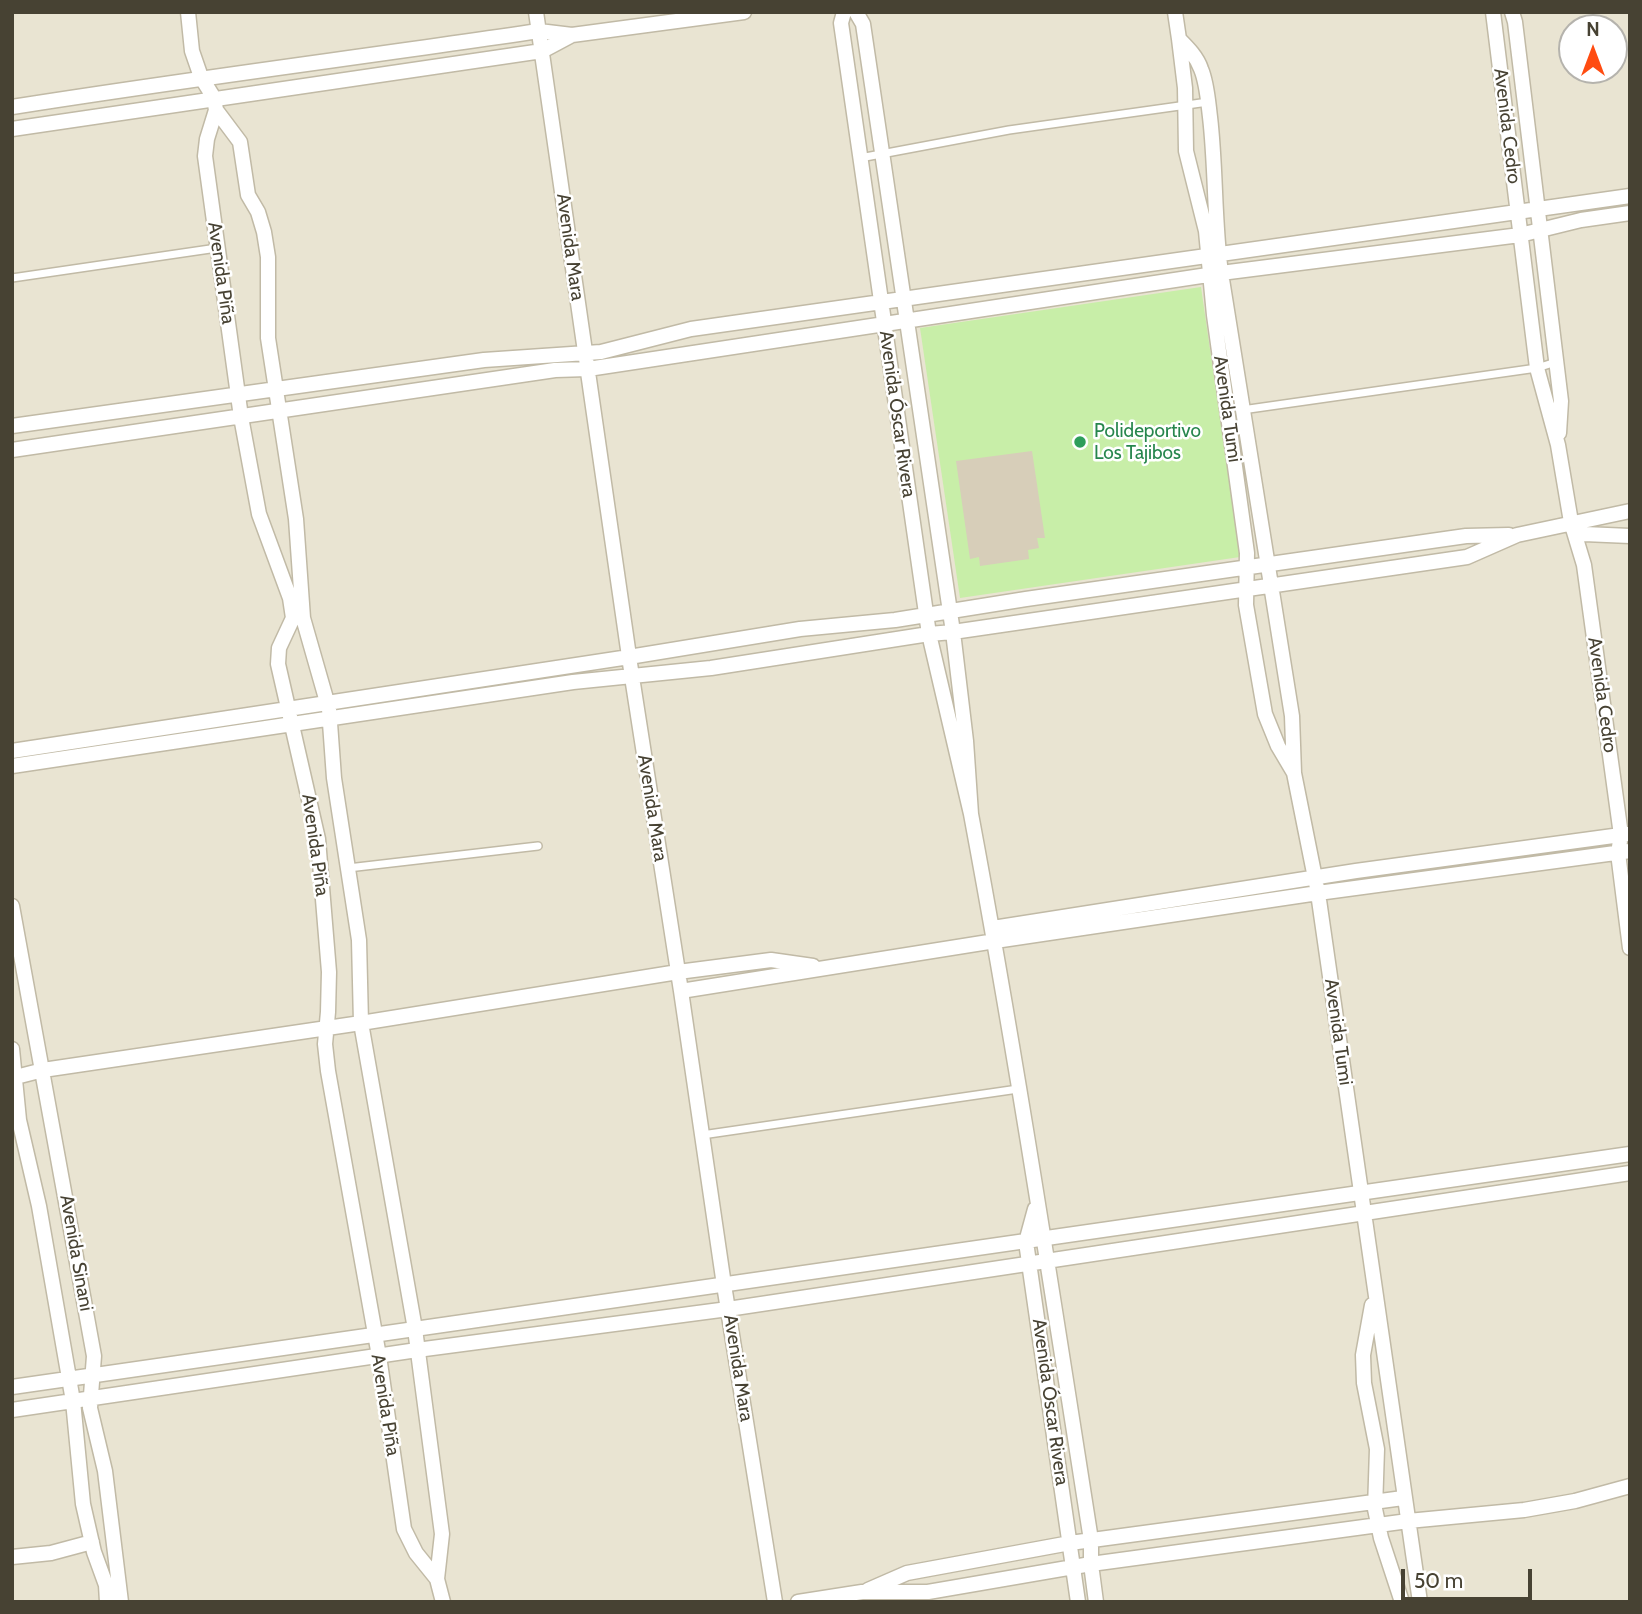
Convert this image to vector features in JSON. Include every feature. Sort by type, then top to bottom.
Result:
[{"type":"street","name":"Avenida Piña","points":[[188,12],[192,51],[215,104],[240,142],[248,195],[264,232],[268,257],[268,338],[296,519],[303,618],[328,702],[334,778],[359,940],[361,1023],[415,1329],[442,1534],[437,1579],[443,1602]]},
{"type":"street","name":"Avenida Mara","points":[[536,12],[632,677],[775,1602]]},
{"type":"street","points":[[12,107],[201,77],[288,68],[539,31],[572,35],[744,12]]},
{"type":"street","name":"Avenida Óscar Rivera","points":[[844,12],[841,23],[929,634],[971,814],[994,934],[1091,1540],[1096,1602]]},
{"type":"street","name":"Avenida Óscar Rivera","points":[[856,12],[863,24],[950,611],[966,741],[971,814]]},
{"type":"street","name":"Avenida Tumi","points":[[1175,12],[1185,104],[1186,151],[1213,254]]},
{"type":"street","name":"Avenida Cedro","points":[[1493,12],[1537,368],[1558,445],[1571,522],[1584,565],[1626,835],[1624,852],[1630,948]]},
{"type":"street","name":"Avenida Cedro","points":[[1512,12],[1561,401],[1558,445]]},
{"type":"street","points":[[12,129],[215,104],[542,51],[572,35]]},
{"type":"street","name":"Avenida Tumi","points":[[1179,39],[1195,56],[1202,70],[1213,140],[1213,254],[1227,411],[1247,553],[1245,590],[1265,714],[1278,746],[1294,773]]},
{"type":"street","name":"Avenida Piña","points":[[215,104],[205,156],[217,248],[241,417],[259,514],[290,598],[293,618],[279,648],[278,664],[320,848],[329,972],[325,1044],[328,1071],[361,1250],[373,1335],[379,1356],[404,1529],[416,1553],[437,1579]]},
{"type":"street","points":[[12,426],[484,360],[601,352],[691,329],[1630,196]]},
{"type":"street","points":[[12,450],[555,370],[588,369],[884,326],[1215,274],[1521,235],[1581,220],[1630,213]]},
{"type":"street","name":"Avenida Tumi","points":[[1215,274],[1243,409],[1269,564],[1292,716],[1294,773],[1318,893],[1420,1602]]},
{"type":"street","points":[[12,751],[288,716],[330,717],[573,682],[711,668],[929,634],[1272,586],[1467,557],[1517,535],[1630,511]]},
{"type":"street","points":[[1571,522],[1584,534],[1630,537]]},
{"type":"street","points":[[12,766],[288,716],[328,702],[800,629],[895,620],[1466,536],[1517,535]]},
{"type":"street","points":[[681,991],[828,968],[994,934],[1315,878],[1626,835]]},
{"type":"street","points":[[994,934],[1624,852]]},
{"type":"street","name":"Avenida Sinani","points":[[12,906],[94,1356],[90,1408],[105,1471],[121,1602]]},
{"type":"street","points":[[13,1078],[43,1070],[678,972],[771,960],[828,968]]},
{"type":"street","name":"Avenida Sinani","points":[[12,1048],[19,1120],[39,1206],[72,1401],[83,1504],[106,1585],[107,1602]]},
{"type":"street","points":[[12,1387],[1630,1154]]},
{"type":"street","points":[[12,1410],[417,1350],[728,1309],[1630,1173]]},
{"type":"street","name":"Avenida Óscar Rivera","points":[[1037,1203],[1026,1242],[1078,1602]]},
{"type":"street","name":"Avenida Tumi","points":[[1374,1293],[1363,1355],[1364,1382],[1377,1448],[1375,1502],[1378,1525],[1402,1602]]},
{"type":"street","points":[[798,1602],[862,1592],[928,1592],[1091,1564],[1408,1521],[1524,1510],[1575,1501],[1630,1486]]},
{"type":"street","points":[[862,1592],[907,1573],[1070,1543],[1403,1498]]},
{"type":"street","points":[[12,1557],[51,1553],[92,1542]]},
{"type":"lane","points":[[860,158],[1009,130],[1208,102]]},
{"type":"lane","points":[[12,278],[217,248]]},
{"type":"lane","points":[[1227,411],[1537,368],[1556,362]]},
{"type":"lane","points":[[348,868],[538,846]]},
{"type":"lane","points":[[701,1135],[1018,1089]]},
{"type":"shaded area","points":[[12,12],[1630,12],[1630,1602],[12,1602]]},
{"type":"green space","name":"Polideportivo Los Tajibos","points":[[1201,287],[1240,557],[960,598],[920,328]]},
{"type":"building","points":[[1032,451],[1045,538],[1037,538],[1039,548],[1028,550],[1029,559],[980,566],[979,557],[970,559],[956,461]]},
{"type":"place","name":"Polideportivo Los Tajibos","points":[[1080,442]]}]
